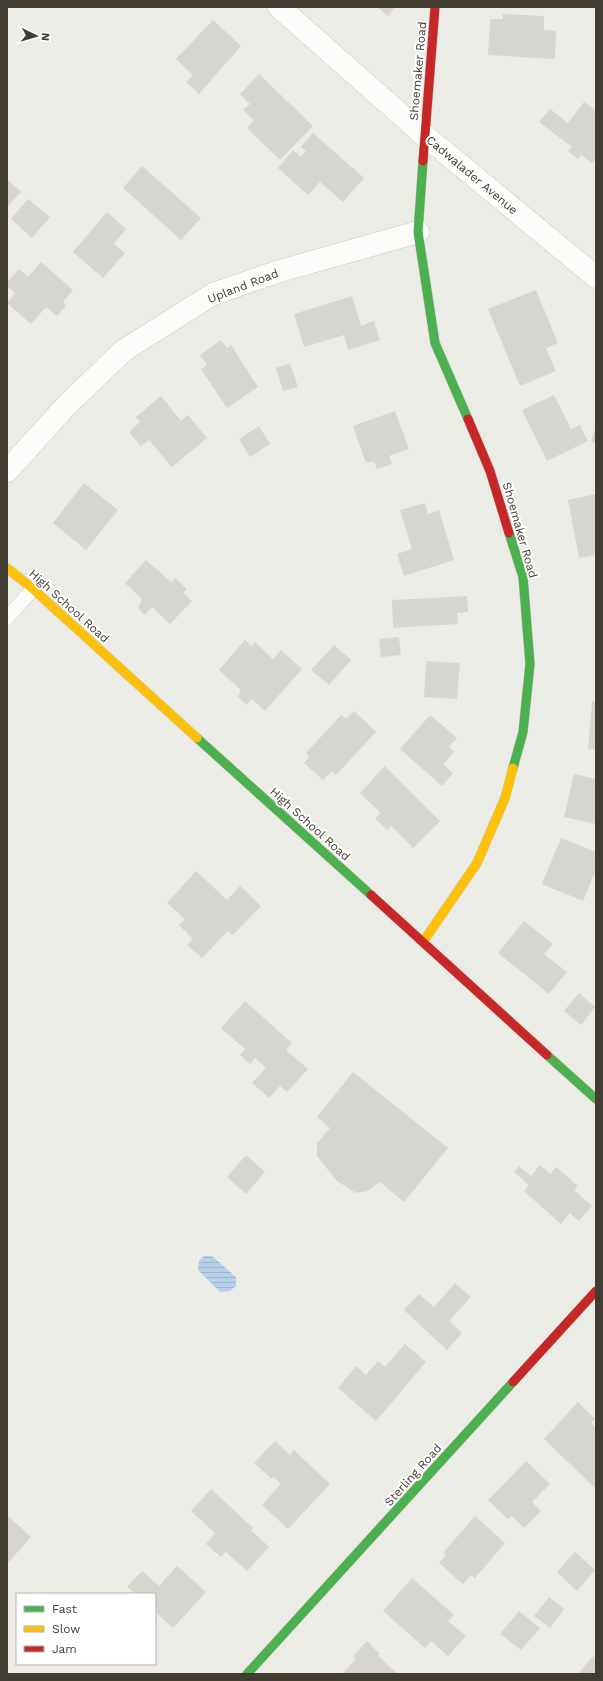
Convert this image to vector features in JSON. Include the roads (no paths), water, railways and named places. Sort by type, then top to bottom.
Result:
[{"type":"street","name":"Cadwalader Avenue","points":[[279,7],[425,136],[596,277]]},
{"type":"street","name":"Shoemaker Road","points":[[425,136],[436,7]]},
{"type":"street","points":[[418,232],[425,136]]},
{"type":"street","name":"Shoemaker Road","points":[[418,232],[435,343],[490,471],[523,577],[530,664],[523,732],[505,798],[477,863],[423,942]]},
{"type":"street","name":"Upland Road","points":[[7,471],[66,406],[123,351],[214,294],[280,271],[418,232]]},
{"type":"street","name":"High School Road","points":[[7,568],[33,589],[596,1099]]},
{"type":"street","name":"Sterling Road","points":[[247,1674],[596,1291]]},
{"type":"lane","points":[[7,618],[33,589]]},
{"type":"water","points":[[204,1256],[212,1256],[236,1277],[236,1286],[230,1291],[220,1292],[198,1270],[199,1261]]}]
